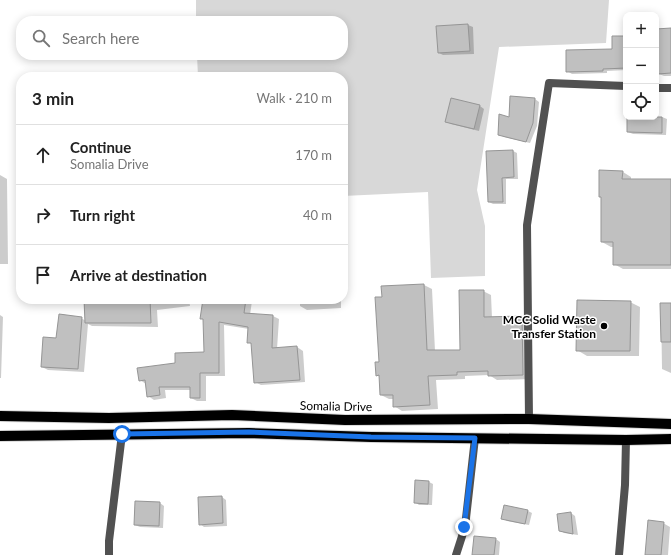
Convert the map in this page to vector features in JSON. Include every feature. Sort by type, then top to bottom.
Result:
[{"type":"main road","name":"Somalia Drive","points":[[0,416],[109,418],[232,415],[345,420],[529,419],[671,424]]},
{"type":"main road","points":[[0,436],[249,432],[371,437],[626,440],[671,439]]},
{"type":"street","points":[[529,419],[527,225],[549,83],[623,86]]},
{"type":"street","points":[[659,88],[671,88]]},
{"type":"street","points":[[109,555],[109,541],[122,434]]},
{"type":"street","points":[[456,555],[464,527],[475,438]]},
{"type":"street","points":[[619,555],[625,485],[626,440]]},
{"type":"shaded area","points":[[196,0],[609,0],[606,43],[499,47],[477,190],[485,226],[485,276],[431,278],[428,192],[348,196],[348,72],[198,72],[197,60],[348,60],[348,16],[196,16]]},
{"type":"building","points":[[468,24],[470,51],[438,53],[436,26]]},
{"type":"building","points":[[671,28],[671,73],[659,74],[659,29]]},
{"type":"building","points":[[612,36],[623,36],[623,68],[603,69],[603,71],[566,72],[566,50],[612,49]]},
{"type":"building","points":[[510,96],[535,98],[533,123],[526,142],[498,135],[499,114],[509,117]]},
{"type":"building","points":[[451,98],[480,105],[474,129],[445,122]]},
{"type":"building","points":[[659,117],[662,117],[662,133],[627,132],[627,120],[659,120]]},
{"type":"building","points":[[513,150],[514,177],[502,178],[503,202],[488,202],[486,151]]},
{"type":"building","points":[[599,170],[623,171],[622,179],[671,179],[671,265],[613,265],[613,242],[601,242],[601,197],[599,197]]},
{"type":"building","points":[[424,284],[427,350],[460,350],[459,290],[484,290],[484,317],[522,316],[523,375],[488,376],[488,371],[457,372],[457,375],[428,376],[430,405],[393,407],[393,395],[380,395],[379,375],[376,376],[375,362],[379,362],[375,297],[382,297],[381,286]]},
{"type":"building","name":"MCC Solid Waste Transfer Station","points":[[577,300],[631,301],[630,351],[576,351]]},
{"type":"building","points":[[660,303],[671,303],[671,342],[661,342]]},
{"type":"building","points":[[84,304],[150,304],[151,323],[85,323]]},
{"type":"building","points":[[202,304],[245,304],[244,313],[273,315],[272,348],[297,346],[300,380],[254,383],[251,343],[247,343],[248,327],[219,322],[219,373],[200,373],[200,398],[190,398],[190,387],[159,387],[160,395],[147,397],[145,380],[139,381],[137,368],[175,363],[175,353],[204,352],[203,319],[200,319]]},
{"type":"building","points":[[59,314],[82,317],[78,369],[41,367],[43,337],[56,338]]},
{"type":"building","points":[[415,480],[429,481],[428,504],[414,503]]},
{"type":"building","points":[[222,496],[223,523],[199,525],[198,497]]},
{"type":"building","points":[[135,501],[160,502],[159,526],[134,525]]},
{"type":"building","points":[[504,505],[528,510],[525,524],[501,519]]},
{"type":"building","points":[[571,512],[573,534],[559,531],[557,514]]},
{"type":"building","points":[[648,520],[664,522],[661,555],[645,555]]},
{"type":"building","points":[[474,536],[496,538],[494,555],[472,555]]},
{"type":"place","name":"MCC Solid Waste Transfer Station","points":[[604,326]]},
{"type":"route","points":[[122,434],[249,432],[371,437],[475,438],[464,527]]}]
